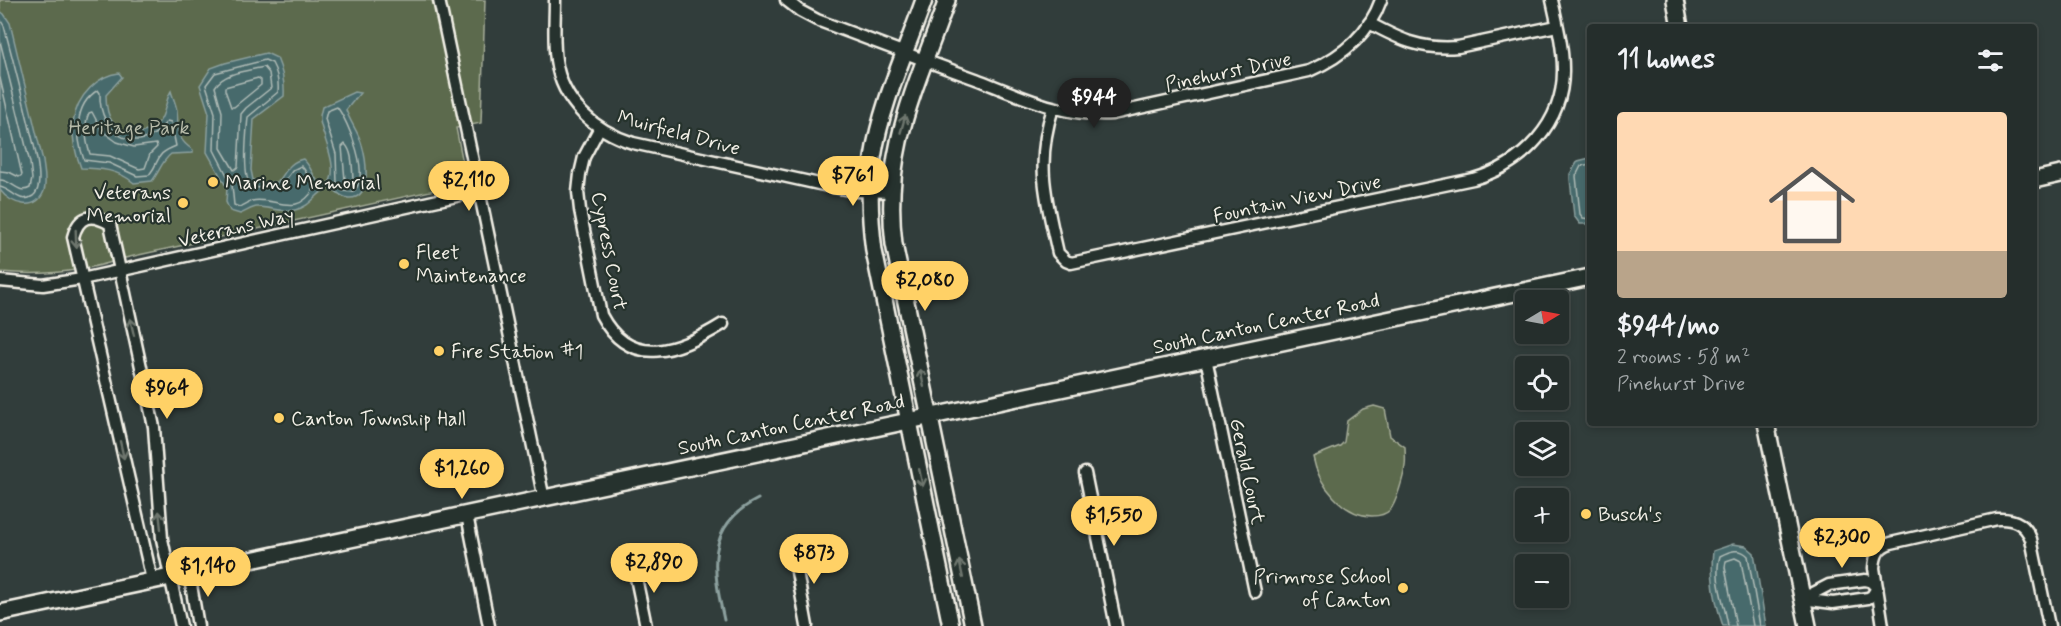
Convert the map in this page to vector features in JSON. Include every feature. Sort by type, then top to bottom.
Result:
[{"type":"main road","points":[[924,0],[879,129],[873,157],[870,191],[871,229],[878,273],[951,626]]},
{"type":"main road","points":[[947,0],[902,128],[891,192],[892,227],[973,626]]},
{"type":"main road","points":[[1675,0],[1679,24]]},
{"type":"main road","points":[[2037,179],[2061,174]]},
{"type":"main road","points":[[878,273],[899,269]]},
{"type":"main road","name":"South Canton Center Road","points":[[0,613],[1587,278]]},
{"type":"main road","points":[[1767,426],[1808,626]]},
{"type":"main road","points":[[930,522],[951,518]]},
{"type":"street","points":[[439,0],[544,499]]},
{"type":"street","name":"Muirfield Drive","points":[[555,0],[554,48],[558,72],[573,104],[599,129],[633,143],[828,186],[891,192]]},
{"type":"street","name":"Pinehurst Drive","points":[[786,0],[817,20],[1053,108],[1080,114],[1112,114],[1298,75],[1320,67],[1357,39],[1370,23],[1381,0]]},
{"type":"street","name":"Fountain View Drive","points":[[1053,108],[1043,144],[1043,182],[1058,254],[1065,261],[1075,263],[1473,179],[1501,169],[1520,157],[1547,127],[1555,110],[1561,93],[1563,52],[1552,0]]},
{"type":"street","points":[[1370,23],[1408,42],[1424,47],[1441,48],[1557,26]]},
{"type":"street","name":"Cypress Court","points":[[599,129],[584,157],[578,192],[601,315],[607,325],[616,336],[628,344],[654,351],[667,350],[699,339],[723,324]]},
{"type":"street","name":"Veterans Way","points":[[0,281],[43,285],[82,279],[479,191]]},
{"type":"street","points":[[152,580],[74,237],[77,225],[84,218],[98,218],[110,224],[154,427],[162,539],[182,626]]},
{"type":"street","name":"Gerald Court","points":[[1206,357],[1255,592]]},
{"type":"street","points":[[1085,473],[1116,626]]},
{"type":"street","points":[[467,515],[489,626]]},
{"type":"street","points":[[1883,626],[1875,559],[1877,553],[1885,545],[2007,518],[2024,527],[2031,539],[2049,626]]},
{"type":"street","points":[[793,550],[807,626]]},
{"type":"street","points":[[634,568],[646,626]]},
{"type":"street","points":[[189,573],[198,626]]},
{"type":"street","points":[[1802,599],[1828,585],[1865,580],[1870,581],[1877,588]]},
{"type":"street","points":[[1802,599],[1833,603],[1868,598],[1877,588]]},
{"type":"green space","name":"Heritage Park","points":[[0,0],[485,0],[481,123],[456,128],[467,183],[79,270],[48,273],[0,272]]},
{"type":"green space","points":[[1374,406],[1385,409],[1390,436],[1405,447],[1405,461],[1401,482],[1392,507],[1384,514],[1372,516],[1352,511],[1334,497],[1320,478],[1313,457],[1340,446],[1344,442],[1347,421],[1363,409]]},
{"type":"water","points":[[0,11],[10,23],[43,161],[44,191],[40,198],[29,204],[10,199],[0,190]]},
{"type":"water","points":[[266,53],[277,58],[283,77],[284,96],[254,119],[251,170],[253,180],[263,183],[278,182],[291,165],[303,159],[320,184],[329,183],[332,169],[320,121],[322,107],[354,92],[360,93],[346,110],[361,141],[366,168],[365,185],[357,197],[346,198],[329,187],[306,206],[295,210],[257,207],[240,214],[230,211],[226,202],[227,188],[207,152],[209,113],[200,85],[211,68]]},
{"type":"water","points":[[119,73],[122,77],[106,95],[108,113],[113,123],[129,133],[149,130],[159,122],[171,91],[177,108],[178,129],[183,142],[193,150],[193,153],[171,154],[152,181],[134,183],[122,175],[109,171],[81,168],[77,157],[73,126],[77,106],[96,82]]},
{"type":"water","points":[[1587,159],[1587,224],[1580,224],[1574,216],[1570,174],[1578,161]]},
{"type":"water","points":[[1733,544],[1746,546],[1754,553],[1766,626],[1723,626],[1714,589],[1713,551]]},
{"type":"waterway","points":[[724,620],[716,567],[721,536],[728,522],[758,499]]},
{"type":"place","name":"Marine Memorial","points":[[213,182]]},
{"type":"place","name":"Veterans Memorial","points":[[183,203]]},
{"type":"place","name":"Fleet Maintenance","points":[[404,264]]},
{"type":"place","name":"Fire Station #1","points":[[439,351]]},
{"type":"place","name":"Canton Township Hall","points":[[279,418]]},
{"type":"place","name":"Busch's","points":[[1586,514]]},
{"type":"place","name":"Primrose School of Canton","points":[[1403,588]]}]
